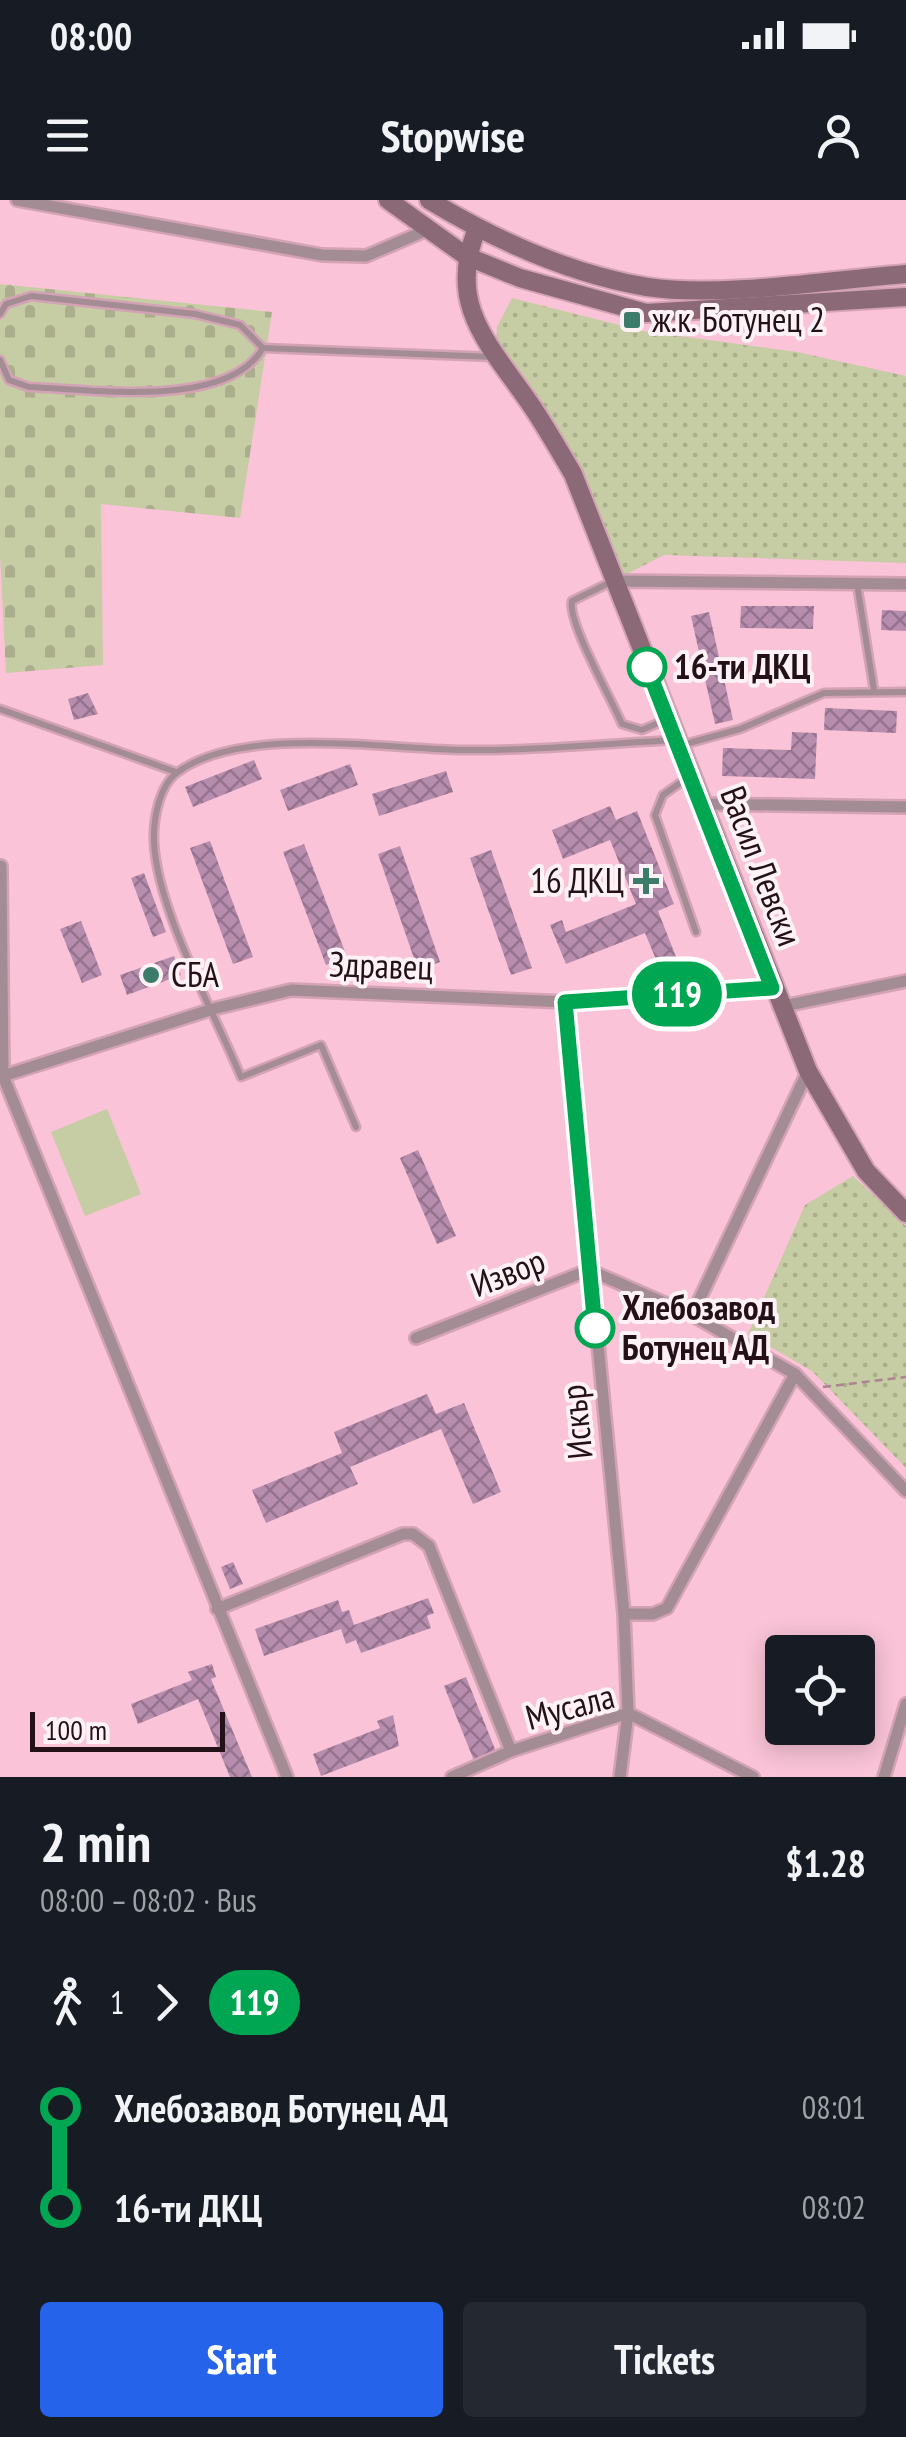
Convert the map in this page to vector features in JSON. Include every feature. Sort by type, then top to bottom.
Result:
[{"type":"street","points":[[18,200],[322,255],[366,256],[427,230]]},
{"type":"street","points":[[388,200],[466,256],[520,278],[646,313],[906,298]]},
{"type":"street","points":[[429,200],[477,229],[532,254],[650,287],[745,288],[906,274]]},
{"type":"street","points":[[466,256],[477,229]]},
{"type":"street","name":"Васил Левски","points":[[466,256],[466,288],[479,334],[573,474],[779,1008],[808,1071],[866,1171],[892,1204],[906,1213]]},
{"type":"street","points":[[613,581],[906,584]]},
{"type":"street","points":[[703,804],[906,808]]},
{"type":"street","points":[[1,866],[2,1076],[288,1777]]},
{"type":"street","points":[[779,1008],[906,981]]},
{"type":"street","name":"Здравец","points":[[2,1076],[213,1009],[292,990],[565,1002],[772,988]]},
{"type":"street","name":"Искър","points":[[565,1002],[624,1614],[628,1714],[620,1777]]},
{"type":"street","points":[[692,1315],[808,1071]]},
{"type":"street","name":"Извор","points":[[416,1338],[589,1270],[692,1315],[796,1374],[906,1491]]},
{"type":"street","points":[[624,1614],[653,1614],[667,1608],[796,1374]]},
{"type":"street","points":[[217,1610],[403,1534],[414,1534],[429,1546],[511,1752]]},
{"type":"street","points":[[884,1777],[906,1704]]},
{"type":"street","name":"Мусала","points":[[452,1777],[511,1752],[628,1714],[753,1777]]},
{"type":"lane","points":[[0,314],[6,304],[31,296],[195,314],[240,325],[262,348],[496,357]]},
{"type":"lane","points":[[0,360],[9,380],[30,387],[176,390],[218,382],[254,362],[262,348]]},
{"type":"lane","points":[[613,581],[572,600],[570,611],[578,634],[599,668],[622,724],[642,730],[668,719]]},
{"type":"lane","points":[[857,583],[874,690]]},
{"type":"lane","points":[[356,1128],[321,1045],[241,1077],[170,911],[154,841],[162,794],[176,772],[245,744],[473,750],[678,743],[740,729],[814,696],[874,690],[906,692]]},
{"type":"lane","points":[[0,709],[176,772]]},
{"type":"lane","points":[[692,776],[663,795],[655,814],[696,932]]},
{"type":"path","points":[[810,1389],[906,1377]]},
{"type":"green space","points":[[0,284],[272,312],[240,518],[101,504],[103,665],[6,673],[0,554]]},
{"type":"green space","points":[[512,298],[643,331],[797,352],[906,376],[906,563],[664,555],[613,581],[573,474],[496,357],[497,327]]},
{"type":"green space","points":[[107,1109],[141,1194],[85,1216],[51,1132]]},
{"type":"green space","points":[[853,1176],[906,1226],[906,1468],[812,1371],[748,1334],[805,1205]]},
{"type":"building","points":[[741,606],[814,606],[813,629],[740,628]]},
{"type":"building","points":[[882,610],[906,611],[906,631],[881,630]]},
{"type":"building","points":[[709,612],[733,720],[715,724],[691,616]]},
{"type":"building","points":[[88,693],[98,714],[74,720],[68,699]]},
{"type":"building","points":[[825,708],[897,711],[896,733],[824,730]]},
{"type":"building","points":[[792,732],[817,733],[815,779],[722,776],[723,748],[791,750]]},
{"type":"building","points":[[254,760],[262,779],[193,807],[185,787]]},
{"type":"building","points":[[350,764],[358,785],[288,811],[280,790]]},
{"type":"building","points":[[446,771],[453,792],[379,816],[372,794]]},
{"type":"building","name":"16 ДКЦ","points":[[610,806],[616,820],[637,811],[674,904],[658,911],[678,962],[660,969],[645,933],[566,964],[550,925],[562,920],[566,932],[636,904],[610,840],[563,859],[552,830]]},
{"type":"building","points":[[210,841],[253,957],[233,964],[190,848]]},
{"type":"building","points":[[304,844],[347,957],[326,965],[283,852]]},
{"type":"building","points":[[400,846],[440,962],[418,970],[378,854]]},
{"type":"building","points":[[491,850],[532,968],[511,975],[470,858]]},
{"type":"building","points":[[144,873],[166,932],[153,937],[131,878]]},
{"type":"building","points":[[81,921],[102,975],[82,983],[60,929]]},
{"type":"building","name":"СБА","points":[[174,956],[181,975],[127,995],[120,975]]},
{"type":"building","points":[[418,1150],[456,1236],[437,1244],[400,1158]]},
{"type":"building","points":[[427,1394],[436,1414],[464,1403],[501,1492],[473,1504],[441,1429],[350,1467],[358,1484],[266,1523],[252,1490],[342,1453],[334,1432]]},
{"type":"building","points":[[233,1562],[243,1584],[230,1589],[221,1567]]},
{"type":"building","points":[[428,1598],[434,1613],[427,1616],[431,1628],[361,1653],[356,1640],[346,1644],[341,1629],[264,1656],[255,1629],[338,1600],[342,1612],[349,1610],[354,1625]]},
{"type":"building","points":[[212,1664],[216,1677],[211,1679],[252,1777],[230,1777],[198,1699],[138,1724],[131,1704],[192,1680],[188,1672]]},
{"type":"building","points":[[466,1677],[497,1754],[475,1763],[444,1686]]},
{"type":"building","points":[[393,1715],[399,1746],[321,1776],[313,1754],[380,1728],[377,1721]]},
{"type":"bus line","name":"119","points":[[595,1328],[565,1002],[772,988],[647,667]]},
{"type":"place","name":"ж.к. Ботунец 2","points":[[632,320]]},
{"type":"place","name":"16-ти ДКЦ","points":[[647,667]]},
{"type":"place","name":"16 ДКЦ","points":[[646,881]]},
{"type":"place","name":"СБА","points":[[151,975]]},
{"type":"place","name":"Хлебозавод Ботунец АД","points":[[595,1328]]}]
